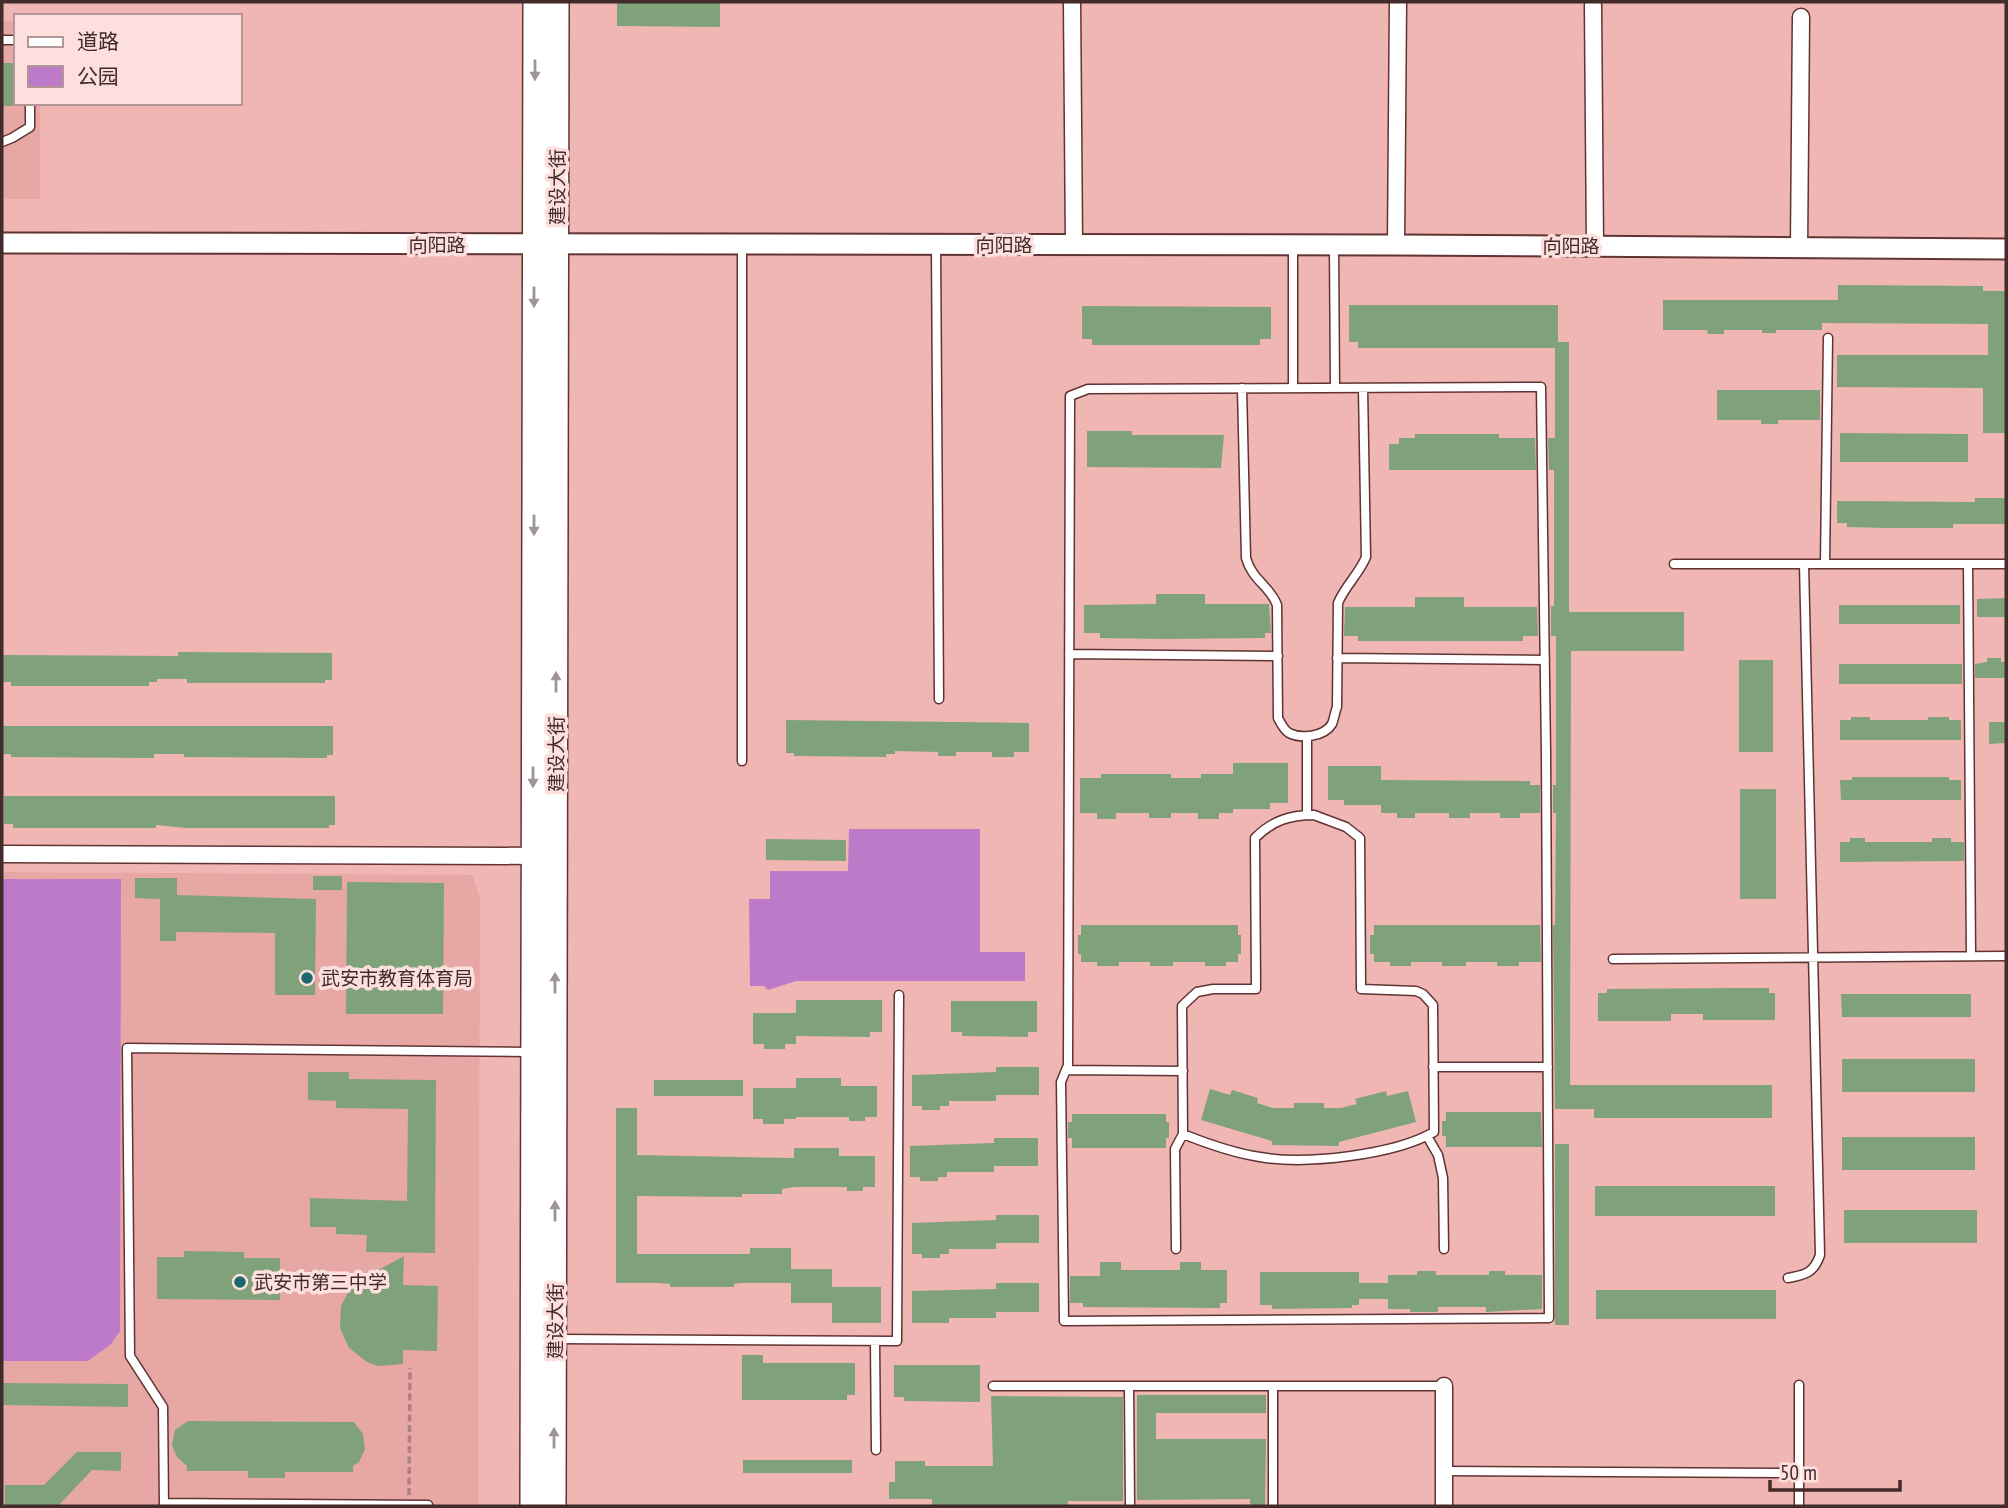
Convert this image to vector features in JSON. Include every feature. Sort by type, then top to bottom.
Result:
[{"type":"main road","name":"建设大街","points":[[535,2],[545,244],[544,856],[554,1339],[554,1506]]},
{"type":"main road","name":"建设大街","points":[[545,244],[557,2]]},
{"type":"main road","name":"建设大街","points":[[532,1506],[533,1052],[544,856]]},
{"type":"street","points":[[1072,2],[1074,245]]},
{"type":"street","points":[[1396,245],[1398,2]]},
{"type":"street","points":[[1593,5],[1595,247]]},
{"type":"street","points":[[1799,248],[1801,17]]},
{"type":"street","name":"向阳路","points":[[2,243],[1396,245],[2006,249]]},
{"type":"street","points":[[2,854],[544,856]]},
{"type":"street","points":[[1444,1386],[1444,1506]]},
{"type":"lane","points":[[2,142],[30,127],[30,105]]},
{"type":"lane","points":[[742,245],[742,761]]},
{"type":"lane","points":[[936,245],[939,699]]},
{"type":"lane","points":[[1293,245],[1293,388]]},
{"type":"lane","points":[[1334,245],[1335,388]]},
{"type":"lane","points":[[1825,564],[1828,338]]},
{"type":"lane","points":[[1541,387],[1549,1318],[1064,1321],[1061,1082],[1068,1065],[1070,396],[1088,389],[1335,388],[1541,387]]},
{"type":"lane","points":[[1242,388],[1246,558],[1250,570],[1273,595],[1277,605],[1279,718],[1285,730],[1291,734],[1307,736],[1325,732],[1332,723],[1337,707],[1338,603],[1342,592],[1360,571],[1366,557],[1363,388]]},
{"type":"lane","points":[[1674,564],[2006,564]]},
{"type":"lane","points":[[1788,1278],[1809,1274],[1817,1266],[1820,1255],[1804,564]]},
{"type":"lane","points":[[1968,564],[1971,956]]},
{"type":"lane","points":[[1069,654],[1278,656]]},
{"type":"lane","points":[[1337,658],[1545,660]]},
{"type":"lane","points":[[1307,736],[1307,815]]},
{"type":"lane","points":[[1176,1249],[1175,1149],[1183,1134],[1182,1006],[1197,992],[1256,989],[1255,838],[1267,826],[1281,819],[1307,815],[1346,827],[1360,838],[1361,989],[1416,991],[1433,1004],[1434,1132],[1397,1146],[1347,1156],[1274,1158],[1223,1149],[1183,1134]]},
{"type":"lane","points":[[1612,959],[2006,956]]},
{"type":"lane","points":[[554,1339],[897,1341],[899,995]]},
{"type":"lane","points":[[428,1505],[164,1504],[163,1407],[130,1356],[127,1048],[533,1052]]},
{"type":"lane","points":[[1433,1067],[1548,1066]]},
{"type":"lane","points":[[1066,1070],[1183,1071]]},
{"type":"lane","points":[[1427,1136],[1438,1155],[1443,1178],[1444,1249]]},
{"type":"lane","points":[[875,1341],[876,1450]]},
{"type":"lane","points":[[1799,1506],[1800,1385]]},
{"type":"lane","points":[[993,1386],[1444,1386]]},
{"type":"lane","points":[[1129,1386],[1130,1506]]},
{"type":"lane","points":[[1273,1386],[1273,1506]]},
{"type":"lane","points":[[1444,1471],[1799,1472]]},
{"type":"path","points":[[409,1505],[410,1368]]},
{"type":"shaded area","points":[[2,21],[14,21],[14,105],[40,105],[40,199],[2,199]]},
{"type":"shaded area","name":"武安市第三中学","points":[[2,872],[473,875],[480,900],[478,1506],[2,1506]]},
{"type":"green space","points":[[849,829],[980,829],[980,952],[1025,952],[1025,981],[796,981],[768,990],[764,986],[750,986],[749,899],[770,899],[770,871],[848,871]]},
{"type":"green space","points":[[2,879],[121,879],[120,1331],[111,1344],[88,1361],[2,1361]]},
{"type":"building","points":[[617,2],[720,2],[720,27],[617,26]]},
{"type":"building","points":[[2,63],[14,63],[16,106],[2,106]]},
{"type":"building","points":[[1838,285],[1983,286],[1983,291],[2006,291],[2006,433],[1983,433],[1983,388],[1837,387],[1837,355],[1988,355],[1988,324],[1822,323],[1822,330],[1776,330],[1776,333],[1762,333],[1762,330],[1724,330],[1724,334],[1708,334],[1707,330],[1663,330],[1663,300],[1838,300]]},
{"type":"building","points":[[1349,305],[1558,305],[1558,342],[1569,342],[1569,612],[1684,612],[1684,651],[1571,651],[1570,1085],[1772,1085],[1772,1118],[1594,1118],[1594,1109],[1555,1109],[1553,925],[1556,813],[1553,813],[1553,785],[1556,785],[1556,636],[1551,636],[1551,606],[1554,606],[1554,470],[1549,470],[1548,438],[1555,438],[1555,348],[1358,348],[1358,342],[1349,342]]},
{"type":"building","points":[[1082,306],[1271,307],[1271,339],[1260,339],[1260,345],[1092,345],[1092,339],[1082,339]]},
{"type":"building","points":[[1717,390],[1820,390],[1820,420],[1778,420],[1778,424],[1761,424],[1761,420],[1717,420]]},
{"type":"building","points":[[1087,431],[1132,431],[1132,435],[1224,435],[1221,468],[1087,467]]},
{"type":"building","points":[[1840,433],[1968,434],[1968,462],[1840,462]]},
{"type":"building","points":[[1415,434],[1499,434],[1499,438],[1535,438],[1536,470],[1389,470],[1389,444],[1399,444],[1399,438],[1415,438]]},
{"type":"building","points":[[1975,498],[2006,498],[2006,524],[1953,524],[1953,528],[1887,528],[1847,527],[1847,523],[1837,523],[1837,501],[1975,502]]},
{"type":"building","points":[[1156,594],[1205,594],[1205,604],[1269,604],[1271,633],[1265,633],[1265,638],[1165,639],[1100,638],[1100,633],[1084,633],[1084,605],[1156,604]]},
{"type":"building","points":[[1415,597],[1464,597],[1464,607],[1537,607],[1538,636],[1523,636],[1523,641],[1358,641],[1358,636],[1344,636],[1345,607],[1415,607]]},
{"type":"building","points":[[2006,598],[2006,617],[1977,617],[1977,599]]},
{"type":"building","points":[[1839,605],[1960,605],[1960,624],[1839,624]]},
{"type":"building","points":[[178,652],[332,653],[332,680],[325,680],[325,683],[187,683],[187,679],[157,679],[157,682],[149,682],[149,686],[11,686],[11,682],[3,682],[3,655],[178,656]]},
{"type":"building","points":[[1987,658],[2001,658],[2001,662],[2006,662],[2006,678],[1975,678],[1975,664],[1987,662]]},
{"type":"building","points":[[1739,660],[1773,660],[1773,752],[1739,752]]},
{"type":"building","points":[[1839,664],[1962,664],[1962,684],[1839,684]]},
{"type":"building","points":[[1851,717],[1870,717],[1870,720],[1928,720],[1928,717],[1949,717],[1949,720],[1961,720],[1961,740],[1840,740],[1840,720],[1851,720]]},
{"type":"building","points":[[786,720],[1029,723],[1029,752],[1014,752],[1014,757],[992,757],[992,752],[956,752],[956,756],[938,756],[938,752],[895,751],[895,754],[886,754],[886,757],[794,756],[794,753],[786,753]]},
{"type":"building","points":[[1989,722],[2006,722],[2006,743],[1989,744]]},
{"type":"building","points":[[2,726],[333,726],[333,755],[327,755],[327,758],[184,757],[184,754],[154,754],[154,758],[11,757],[11,754],[2,754]]},
{"type":"building","points":[[1233,763],[1288,763],[1288,803],[1270,803],[1270,809],[1233,809],[1233,813],[1219,813],[1219,819],[1198,819],[1198,813],[1171,813],[1171,818],[1149,818],[1149,813],[1116,813],[1116,819],[1097,819],[1097,813],[1080,813],[1080,778],[1101,778],[1101,774],[1171,774],[1171,778],[1201,778],[1201,774],[1233,774]]},
{"type":"building","points":[[1328,766],[1381,766],[1381,780],[1530,781],[1530,785],[1540,785],[1540,813],[1520,813],[1520,818],[1500,818],[1500,813],[1470,813],[1470,818],[1449,818],[1449,813],[1415,813],[1415,818],[1397,818],[1397,813],[1381,813],[1381,805],[1344,805],[1344,800],[1328,800]]},
{"type":"building","points":[[1852,777],[1949,777],[1949,780],[1961,780],[1961,800],[1841,800],[1840,780],[1852,780]]},
{"type":"building","points":[[1740,789],[1776,789],[1776,899],[1740,899]]},
{"type":"building","points":[[4,796],[335,796],[335,825],[329,825],[329,828],[186,828],[156,825],[156,828],[13,828],[13,824],[4,824]]},
{"type":"building","points":[[1850,838],[1865,838],[1865,842],[1932,842],[1932,838],[1951,838],[1951,842],[1964,842],[1964,861],[1840,862],[1840,842],[1850,842]]},
{"type":"building","points":[[766,839],[846,840],[846,861],[766,860]]},
{"type":"building","points":[[313,876],[342,876],[342,890],[313,890]]},
{"type":"building","points":[[135,878],[177,878],[177,895],[316,899],[315,995],[275,995],[275,933],[176,932],[176,941],[160,941],[160,899],[135,898]]},
{"type":"building","points":[[347,882],[444,883],[443,1014],[346,1014]]},
{"type":"building","points":[[1081,925],[1238,925],[1241,954],[1238,954],[1238,962],[1226,962],[1226,966],[1205,966],[1205,962],[1173,962],[1173,966],[1150,966],[1150,962],[1119,962],[1119,966],[1097,966],[1097,962],[1081,962],[1078,935],[1081,935]]},
{"type":"building","points":[[1374,925],[1540,925],[1541,962],[1519,962],[1519,966],[1497,966],[1497,962],[1466,962],[1466,966],[1442,966],[1442,962],[1411,962],[1411,966],[1390,966],[1390,962],[1374,962],[1374,954],[1370,954],[1370,935],[1374,935]]},
{"type":"building","points":[[1769,988],[1769,993],[1775,993],[1775,1020],[1703,1020],[1703,1014],[1671,1014],[1671,1021],[1598,1021],[1598,993],[1607,993],[1607,989]]},
{"type":"building","points":[[1841,994],[1971,994],[1971,1017],[1842,1017]]},
{"type":"building","points":[[796,1000],[882,1000],[882,1032],[870,1032],[870,1037],[796,1036],[796,1044],[785,1044],[785,1049],[764,1049],[764,1044],[753,1044],[753,1013],[796,1013]]},
{"type":"building","points":[[951,1001],[1037,1001],[1037,1032],[1028,1032],[1028,1037],[962,1036],[962,1032],[951,1032]]},
{"type":"building","points":[[1842,1059],[1975,1059],[1975,1092],[1842,1092]]},
{"type":"building","points":[[996,1067],[1039,1067],[1039,1095],[996,1095],[996,1101],[949,1101],[949,1106],[940,1106],[940,1110],[922,1110],[922,1106],[912,1106],[912,1075],[996,1072]]},
{"type":"building","points":[[308,1072],[349,1072],[349,1079],[436,1080],[435,1253],[366,1252],[367,1235],[336,1234],[336,1227],[310,1227],[310,1198],[407,1201],[408,1109],[336,1108],[336,1101],[308,1100]]},
{"type":"building","points":[[796,1078],[841,1078],[841,1086],[877,1086],[877,1117],[865,1117],[865,1121],[849,1121],[849,1117],[796,1117],[784,1119],[784,1124],[763,1124],[763,1119],[753,1119],[753,1088],[796,1088]]},
{"type":"building","points":[[654,1080],[743,1080],[743,1096],[654,1096]]},
{"type":"building","points":[[1210,1089],[1230,1095],[1232,1090],[1258,1098],[1257,1103],[1273,1108],[1294,1108],[1294,1103],[1324,1103],[1324,1108],[1341,1108],[1357,1104],[1355,1099],[1386,1091],[1387,1096],[1408,1091],[1416,1122],[1339,1142],[1339,1146],[1272,1145],[1272,1141],[1201,1120]]},
{"type":"building","points":[[616,1108],[637,1108],[637,1155],[794,1158],[794,1148],[839,1148],[839,1156],[875,1156],[875,1187],[863,1187],[863,1191],[847,1191],[847,1187],[794,1187],[782,1189],[782,1194],[742,1194],[742,1197],[637,1196],[637,1254],[750,1254],[750,1248],[791,1248],[791,1269],[832,1269],[832,1287],[881,1287],[881,1323],[832,1323],[832,1303],[791,1303],[791,1283],[741,1283],[734,1284],[734,1287],[670,1287],[670,1284],[659,1283],[616,1283]]},
{"type":"building","points":[[1446,1112],[1541,1112],[1542,1147],[1446,1147],[1446,1136],[1442,1136],[1442,1121],[1446,1121]]},
{"type":"building","points":[[1072,1114],[1166,1114],[1169,1138],[1166,1138],[1166,1148],[1072,1148],[1072,1138],[1068,1138],[1068,1122],[1072,1122]]},
{"type":"building","points":[[1842,1137],[1975,1137],[1975,1170],[1842,1170]]},
{"type":"building","points":[[994,1138],[1038,1138],[1038,1166],[994,1166],[994,1172],[947,1172],[947,1177],[938,1177],[938,1181],[920,1181],[920,1177],[910,1177],[910,1146],[994,1143]]},
{"type":"building","points":[[1555,1144],[1569,1144],[1569,1325],[1555,1325]]},
{"type":"building","points":[[1595,1186],[1775,1186],[1775,1216],[1595,1216]]},
{"type":"building","points":[[1844,1210],[1977,1210],[1977,1243],[1844,1243]]},
{"type":"building","points":[[996,1215],[1039,1215],[1039,1243],[996,1243],[996,1249],[949,1249],[949,1254],[940,1254],[940,1258],[922,1258],[922,1254],[912,1254],[912,1223],[996,1220]]},
{"type":"building","points":[[184,1251],[244,1252],[244,1258],[280,1258],[280,1300],[157,1299],[157,1257],[184,1257]]},
{"type":"building","points":[[404,1256],[403,1285],[438,1286],[437,1351],[403,1350],[403,1364],[378,1366],[367,1362],[349,1348],[340,1328],[341,1306],[351,1287]]},
{"type":"building","points":[[1100,1262],[1121,1262],[1121,1270],[1180,1270],[1180,1262],[1201,1262],[1201,1270],[1227,1270],[1227,1303],[1220,1303],[1220,1308],[1083,1307],[1083,1303],[1070,1303],[1070,1276],[1100,1276]]},
{"type":"building","points":[[1417,1271],[1436,1271],[1436,1275],[1489,1275],[1489,1271],[1505,1271],[1505,1275],[1542,1275],[1542,1309],[1486,1312],[1486,1307],[1438,1307],[1438,1312],[1410,1312],[1410,1309],[1388,1309],[1388,1299],[1359,1299],[1359,1305],[1352,1305],[1352,1308],[1272,1309],[1272,1305],[1260,1305],[1260,1272],[1359,1272],[1359,1283],[1388,1283],[1388,1275],[1417,1275]]},
{"type":"building","points":[[996,1283],[1039,1283],[1039,1312],[996,1312],[996,1318],[949,1318],[949,1323],[912,1323],[912,1291],[996,1289]]},
{"type":"building","points":[[1596,1290],[1776,1290],[1776,1319],[1596,1319]]},
{"type":"building","points":[[742,1355],[763,1355],[763,1363],[855,1363],[855,1395],[847,1395],[847,1400],[742,1400]]},
{"type":"building","points":[[894,1365],[980,1365],[980,1402],[904,1401],[904,1397],[894,1397]]},
{"type":"building","points":[[2,1383],[128,1384],[128,1407],[2,1405]]},
{"type":"building","points":[[1137,1395],[1266,1395],[1266,1413],[1156,1413],[1156,1439],[1266,1439],[1265,1506],[1250,1506],[1250,1499],[1137,1500]]},
{"type":"building","points":[[991,1396],[1123,1397],[1123,1501],[1068,1501],[1068,1506],[932,1506],[932,1499],[889,1499],[889,1482],[895,1482],[895,1461],[925,1461],[925,1466],[993,1466]]},
{"type":"building","points":[[188,1421],[354,1422],[363,1434],[365,1449],[359,1462],[353,1466],[353,1472],[285,1472],[285,1478],[248,1478],[248,1471],[187,1471],[187,1466],[177,1457],[172,1445],[175,1430]]},
{"type":"building","points":[[77,1452],[121,1452],[121,1471],[92,1470],[58,1506],[5,1506],[5,1485],[44,1485]]},
{"type":"building","points":[[743,1460],[852,1460],[852,1473],[743,1473]]},
{"type":"place","name":"武安市教育体育局","points":[[307,978]]},
{"type":"place","name":"武安市第三中学","points":[[240,1282]]}]
